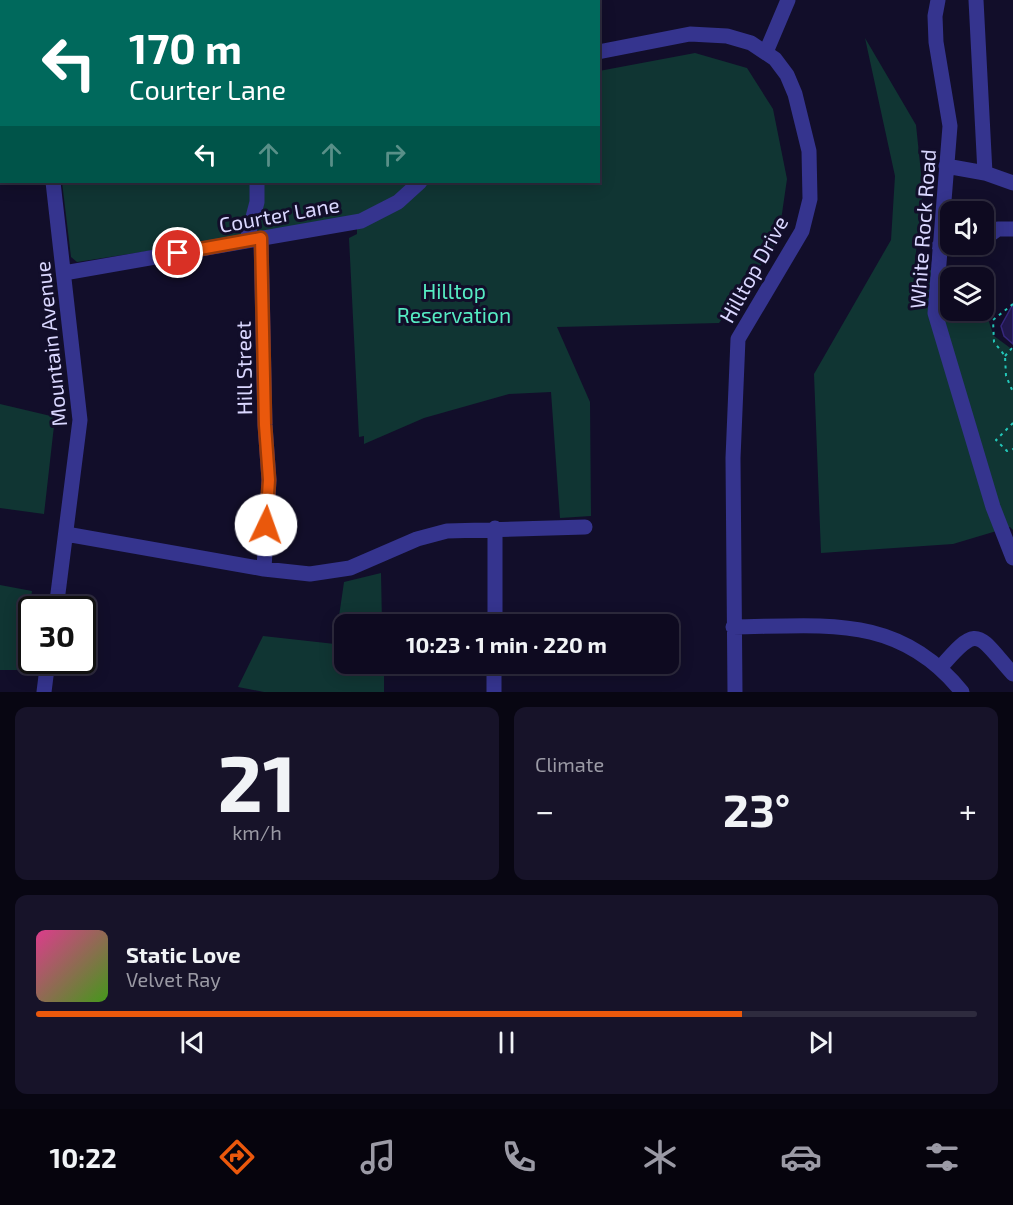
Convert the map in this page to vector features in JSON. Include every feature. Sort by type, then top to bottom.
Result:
[{"type":"street","points":[[766,52],[788,0]]},
{"type":"street","name":"White Rock Road","points":[[938,0],[936,42],[950,126],[935,313],[993,507],[1013,558]]},
{"type":"street","points":[[976,0],[985,173]]},
{"type":"street","name":"Hilltop Drive","points":[[600,52],[690,34],[711,34],[751,43],[766,52],[781,67],[792,84],[809,150],[811,183],[807,215],[795,246],[738,339],[733,458],[735,692]]},
{"type":"street","points":[[946,166],[985,173],[1013,183]]},
{"type":"street","name":"Mountain Avenue","points":[[53,183],[80,420],[58,596]]},
{"type":"street","name":"Hill Street","points":[[257,183],[254,239],[269,480],[264,569]]},
{"type":"street","name":"Courter Lane","points":[[64,273],[362,220],[398,202],[419,183]]},
{"type":"street","points":[[994,232],[998,229],[1013,229]]},
{"type":"street","points":[[66,534],[298,574],[333,572],[366,562],[417,539],[447,531],[585,527]]},
{"type":"street","points":[[495,528],[495,614]]},
{"type":"street","points":[[733,627],[856,627],[901,641],[940,668],[962,692]]},
{"type":"street","points":[[940,668],[963,641],[973,637],[982,640],[1013,674]]},
{"type":"street","points":[[44,692],[46,674]]},
{"type":"street","points":[[494,692],[495,674]]},
{"type":"path","points":[[1013,304],[993,320],[994,342],[1005,356],[1006,376],[1013,392]]},
{"type":"path","points":[[1005,356],[1013,347]]},
{"type":"path","points":[[1013,423],[996,440],[1006,451],[1013,449]]},
{"type":"green space","points":[[865,38],[916,125],[923,192],[914,269],[940,271],[940,321],[989,321],[994,336],[1013,350],[1013,530],[1010,527],[953,544],[821,553],[814,374],[891,240],[895,176]]},
{"type":"green space","name":"Hilltop Reservation","points":[[695,53],[747,68],[773,109],[787,179],[778,241],[719,323],[557,327],[590,402],[591,516],[560,518],[551,392],[509,394],[424,418],[364,444],[364,436],[359,437],[349,238],[357,234],[357,219],[77,262],[71,257],[62,183],[600,183],[600,71]]},
{"type":"green space","points":[[0,404],[55,417],[44,514],[0,508]]},
{"type":"green space","points":[[381,573],[382,614],[339,614],[344,582]]},
{"type":"green space","points":[[0,585],[32,591],[31,596],[18,596],[18,670],[0,670]]},
{"type":"green space","points":[[263,636],[334,644],[334,674],[384,674],[384,692],[264,692],[238,687]]},
{"type":"building","points":[[1013,304],[1013,344],[1004,336],[1001,326]]},
{"type":"route","points":[[178,253],[261,238],[265,425],[269,480],[266,525]]}]
